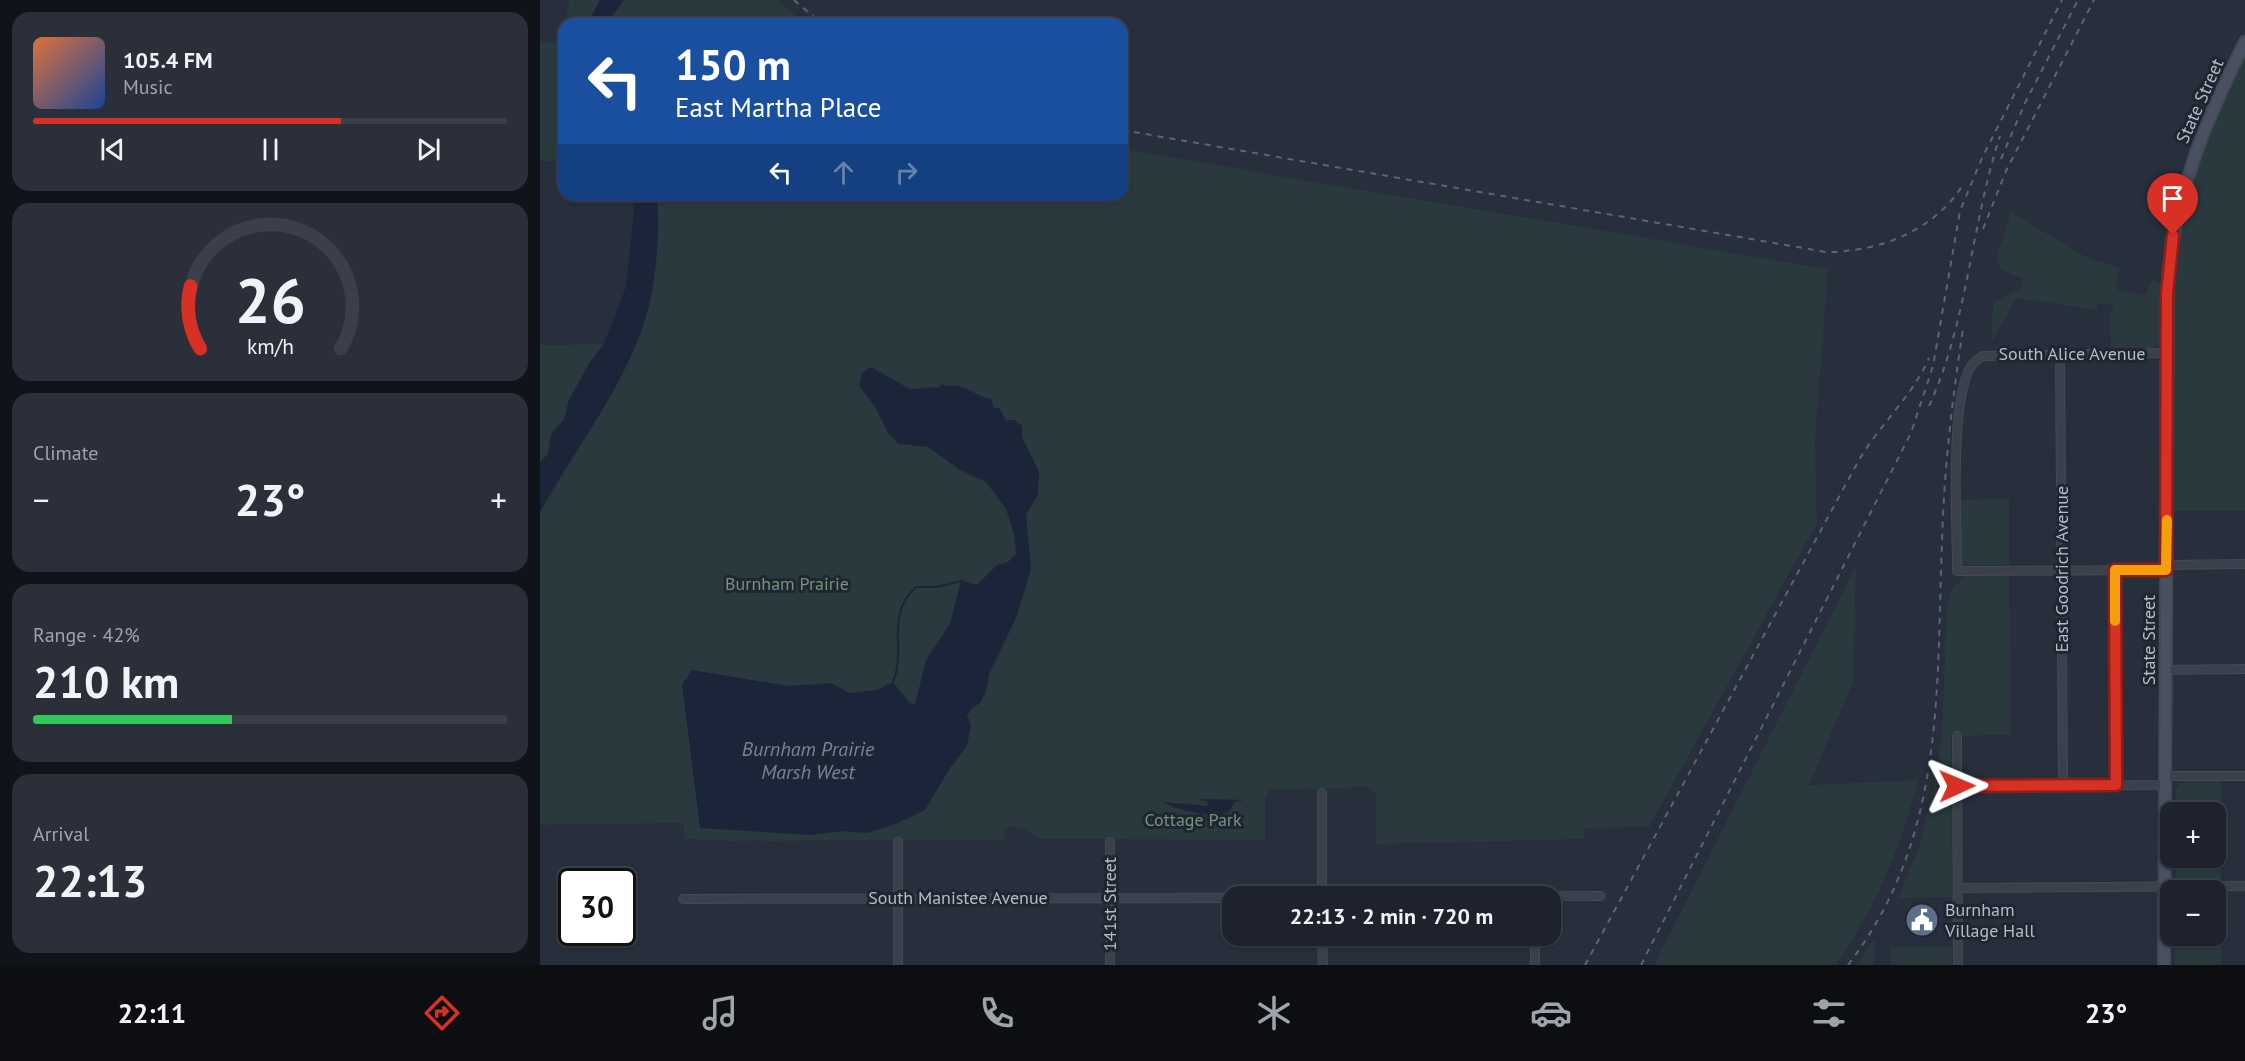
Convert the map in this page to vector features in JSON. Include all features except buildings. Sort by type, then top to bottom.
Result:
[{"type":"street","name":"State Street","points":[[2165,880],[2168,273],[2180,200],[2206,120],[2245,42]]},
{"type":"street","name":"East Goodrich Avenue","points":[[2060,353],[2063,786]]},
{"type":"street","name":"South Alice Avenue","points":[[2062,570],[1957,571],[1957,462],[1964,382],[1976,361],[1991,354],[2167,353]]},
{"type":"street","points":[[2062,570],[2245,564]]},
{"type":"street","points":[[2115,570],[2116,785]]},
{"type":"street","points":[[2166,670],[2245,669]]},
{"type":"street","points":[[1957,736],[1958,965]]},
{"type":"street","points":[[1957,786],[2116,785],[2245,776]]},
{"type":"street","points":[[1322,793],[1322,886]]},
{"type":"street","points":[[898,842],[898,965]]},
{"type":"street","name":"141st Street","points":[[1110,842],[1110,965]]},
{"type":"street","points":[[2226,886],[2245,886]]},
{"type":"street","points":[[1958,888],[2160,887]]},
{"type":"street","points":[[1561,896],[1601,896]]},
{"type":"street","name":"South Manistee Avenue","points":[[683,899],[1222,897]]},
{"type":"street","points":[[1322,946],[1323,965]]},
{"type":"street","points":[[1535,946],[1535,965]]},
{"type":"street","name":"State Street","points":[[2164,946],[2164,965]]},
{"type":"green space","points":[[569,0],[600,0],[590,18],[566,18]]},
{"type":"green space","points":[[624,0],[778,0],[798,18],[610,18]]},
{"type":"green space","points":[[540,42],[558,42],[558,161],[540,161]]},
{"type":"green space","points":[[2245,51],[2245,511],[2174,511],[2167,314],[2176,245],[2197,157]]},
{"type":"green space","name":"Burnham Prairie","points":[[1128,150],[1828,269],[1815,441],[1817,523],[1649,827],[1584,828],[1584,839],[1376,844],[1376,795],[1368,787],[1270,790],[1265,798],[1265,840],[1040,839],[1023,828],[1007,827],[1004,832],[1005,840],[729,841],[684,839],[684,823],[540,825],[540,512],[628,361],[636,342],[653,280],[656,201],[1128,201]]},
{"type":"green space","points":[[2011,212],[2086,257],[2120,268],[2116,281],[2118,290],[2145,295],[2152,280],[2162,284],[2161,343],[2151,348],[2111,349],[2110,314],[2114,306],[2098,303],[2097,310],[2016,298],[1991,344],[1993,302],[2018,290],[2023,284],[2023,279],[2001,270],[1996,260]]},
{"type":"green space","points":[[604,344],[590,362],[569,400],[564,420],[555,427],[549,440],[548,454],[540,462],[540,345]]},
{"type":"green space","points":[[2009,498],[2009,565],[1963,565],[1959,560],[1960,500]]},
{"type":"green space","points":[[1856,566],[1853,682],[1809,785],[1918,780],[1895,854],[1864,920],[1836,965],[1654,965]]},
{"type":"green space","points":[[1965,576],[2009,576],[2011,735],[1951,736],[1952,897],[1898,898],[1919,848],[1937,772],[1942,733],[1947,608],[1953,588]]},
{"type":"green space","points":[[2187,781],[2221,781],[2221,802],[2176,802],[2176,788]]},
{"type":"green space","points":[[2175,868],[2221,868],[2221,880],[2176,879]]},
{"type":"green space","points":[[1875,938],[1874,965],[1857,965]]},
{"type":"green space","points":[[2175,946],[2221,946],[2221,965],[2175,965]]},
{"type":"green space","points":[[1891,947],[1952,947],[1952,965],[1891,965]]},
{"type":"water","points":[[600,0],[624,0],[610,18],[590,18]]},
{"type":"water","points":[[633,201],[657,201],[656,268],[645,321],[618,382],[540,512],[540,462],[548,454],[552,433],[564,420],[569,400],[590,362],[604,344],[626,287]]},
{"type":"water","name":"Burnham Prairie Marsh West","points":[[871,367],[910,389],[940,387],[942,384],[966,389],[991,399],[994,408],[999,408],[1006,420],[1015,420],[1022,426],[1022,437],[1039,472],[1038,495],[1026,515],[1031,569],[1016,618],[989,674],[986,692],[980,703],[971,709],[967,716],[971,725],[967,746],[950,768],[925,810],[898,823],[868,833],[843,831],[811,835],[700,828],[682,685],[692,670],[789,686],[831,683],[849,693],[877,690],[893,682],[909,702],[915,705],[926,660],[950,624],[961,581],[977,585],[997,565],[1008,562],[1016,554],[1014,534],[1006,509],[986,482],[960,470],[928,447],[899,444],[888,433],[874,405],[859,386],[862,373]]},
{"type":"water","points":[[1199,800],[1244,800],[1235,802],[1229,812],[1221,814],[1203,814],[1175,808],[1162,802],[1209,806],[1206,801]]},
{"type":"waterway","points":[[893,682],[897,670],[898,622],[906,598],[916,587],[937,587],[961,581],[972,585]]},
{"type":"railway","points":[[794,0],[815,18]]},
{"type":"railway","points":[[1641,965],[1911,433],[1933,366],[1960,211],[1982,158],[2062,0]]},
{"type":"railway","points":[[2001,159],[2025,103],[2078,0]]},
{"type":"railway","points":[[1983,229],[2006,171],[2094,0]]},
{"type":"railway","points":[[1128,131],[1826,252],[1866,248],[1905,235],[1938,214],[1964,183]]},
{"type":"railway","points":[[1929,406],[1942,374],[1961,307],[1982,204],[2000,136]]},
{"type":"railway","points":[[1848,965],[1880,916],[1903,866],[1919,815],[1930,762],[1939,654],[1947,462],[1963,329]]},
{"type":"railway","points":[[1585,965],[1859,460],[1914,385],[1929,358]]},
{"type":"slow traffic","points":[[2115,621],[2115,570],[2166,570],[2167,520]]},
{"type":"place","name":"Burnham Village Hall","points":[[1922,920]]},
{"type":"route","points":[[1957,786],[2116,785],[2115,570],[2166,570],[2167,294],[2173,235]]},
{"type":"park label","name":"Cottage Park","points":[[1193,820]]}]
